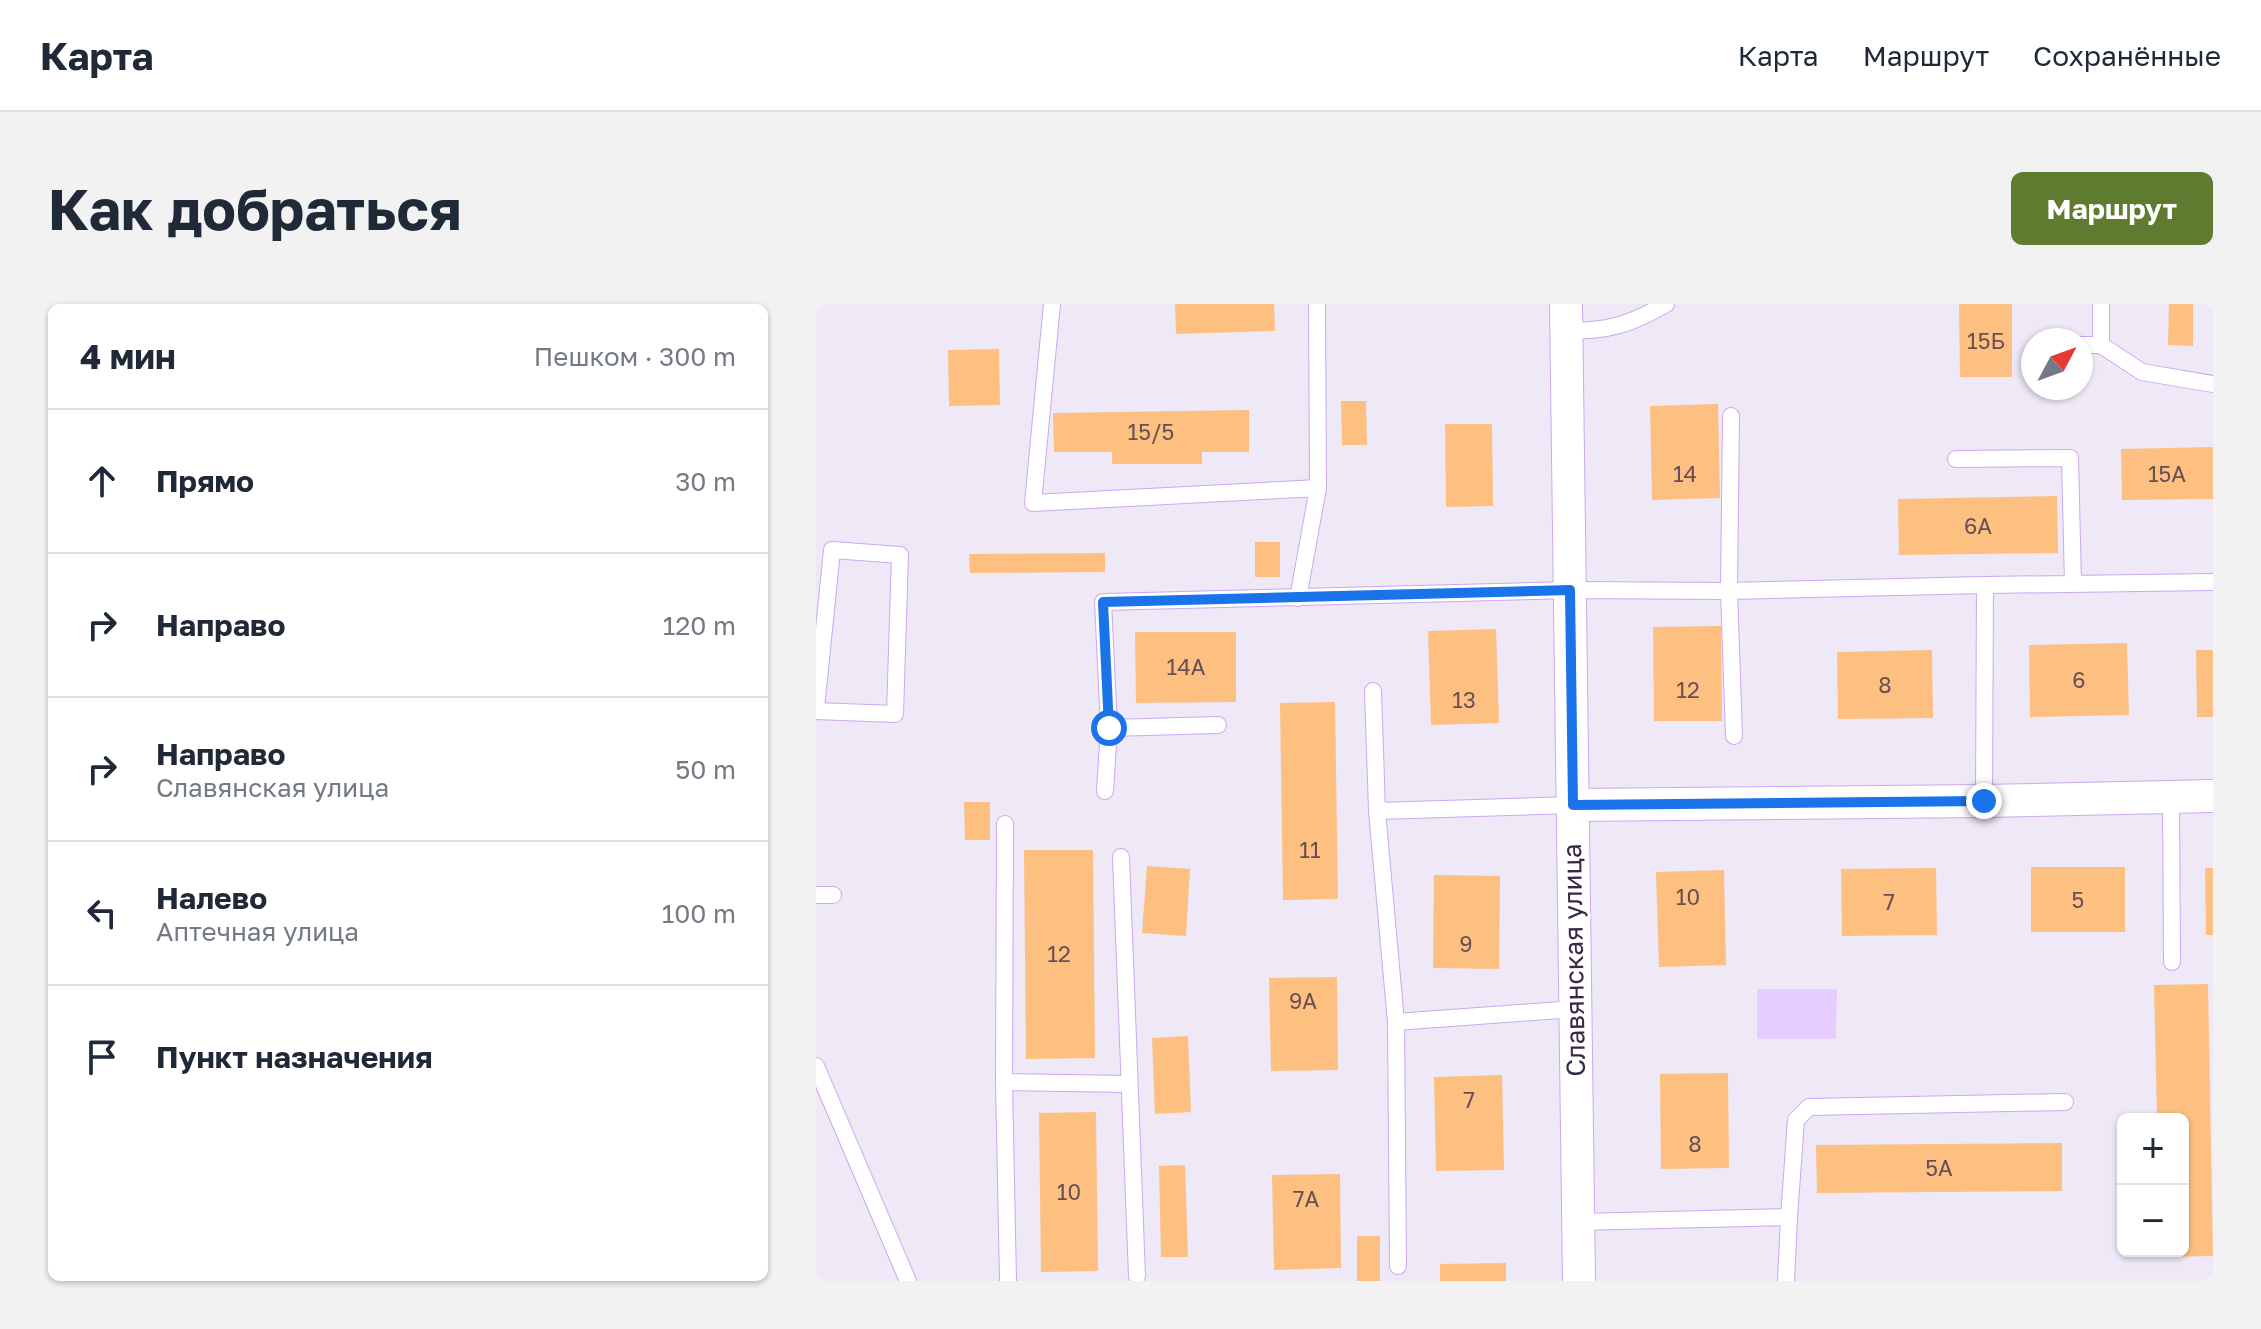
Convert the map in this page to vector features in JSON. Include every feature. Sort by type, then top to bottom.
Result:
[{"type":"street","name":"Славянская улица","points":[[1566,317],[1579,1281]]},
{"type":"street","points":[[1573,805],[2213,796]]},
{"type":"lane","points":[[1052,304],[1033,503],[1318,488]]},
{"type":"lane","points":[[1298,598],[1318,488],[1317,304]]},
{"type":"lane","points":[[1566,317],[1598,331],[1639,320],[1666,304]]},
{"type":"lane","points":[[2101,304],[2101,345]]},
{"type":"lane","points":[[2093,345],[2101,345],[2142,372],[2213,384]]},
{"type":"lane","points":[[1731,416],[1729,591],[1734,736]]},
{"type":"lane","points":[[1956,459],[2070,458],[2073,584]]},
{"type":"lane","points":[[832,550],[900,555],[895,714],[816,710],[832,550]]},
{"type":"lane","points":[[1105,791],[1109,728],[1103,602],[1570,590],[1729,591],[2213,582]]},
{"type":"lane","points":[[1984,801],[1985,585]]},
{"type":"lane","points":[[1373,691],[1377,811],[1396,1022],[1398,1266]]},
{"type":"lane","points":[[1109,728],[1218,725]]},
{"type":"lane","points":[[2171,797],[2172,962]]},
{"type":"lane","points":[[1377,811],[1573,805]]},
{"type":"lane","points":[[1005,824],[1004,1082],[1008,1281]]},
{"type":"lane","points":[[1121,857],[1137,1276]]},
{"type":"lane","points":[[1396,1022],[1574,1009]]},
{"type":"lane","points":[[816,1066],[908,1281]]},
{"type":"lane","points":[[1004,1082],[1129,1084]]},
{"type":"lane","points":[[1786,1281],[1796,1120],[1809,1107],[2065,1102]]},
{"type":"lane","points":[[1578,1222],[1789,1217]]},
{"type":"shaded area","points":[[1757,989],[1837,989],[1836,1039],[1757,1039]]},
{"type":"building","points":[[1175,304],[1274,304],[1275,331],[1176,334]]},
{"type":"building","points":[[1959,304],[2012,304],[2012,377],[1960,377]]},
{"type":"building","points":[[2169,304],[2193,304],[2193,346],[2168,345]]},
{"type":"building","points":[[999,349],[1000,405],[949,406],[948,350]]},
{"type":"building","points":[[1341,401],[1366,401],[1367,445],[1342,445]]},
{"type":"building","points":[[1718,404],[1720,498],[1652,500],[1650,406]]},
{"type":"building","points":[[1249,410],[1249,452],[1202,452],[1202,464],[1112,464],[1112,452],[1054,452],[1053,413]]},
{"type":"building","points":[[1445,424],[1492,424],[1493,506],[1446,507]]},
{"type":"building","points":[[2213,447],[2213,499],[2122,500],[2121,449]]},
{"type":"building","points":[[2057,496],[2058,553],[1899,555],[1898,499]]},
{"type":"building","points":[[1255,542],[1280,542],[1280,577],[1255,577]]},
{"type":"building","points":[[1105,553],[1105,572],[970,573],[969,554]]},
{"type":"building","points":[[1721,626],[1722,721],[1654,721],[1653,627]]},
{"type":"building","points":[[1496,629],[1499,723],[1431,725],[1428,631]]},
{"type":"building","points":[[1135,632],[1236,632],[1236,702],[1136,703]]},
{"type":"building","points":[[2127,643],[2129,715],[2030,717],[2029,645]]},
{"type":"building","points":[[1932,650],[1933,718],[1838,719],[1837,652]]},
{"type":"building","points":[[2196,650],[2213,650],[2213,717],[2197,717]]},
{"type":"building","points":[[1335,702],[1338,899],[1283,900],[1280,703]]},
{"type":"building","points":[[964,802],[990,802],[990,840],[965,840]]},
{"type":"building","points":[[1024,850],[1093,850],[1095,1058],[1026,1059]]},
{"type":"building","points":[[1147,866],[1190,869],[1186,936],[1142,933]]},
{"type":"building","points":[[2031,867],[2125,867],[2125,932],[2031,932]]},
{"type":"building","points":[[1936,868],[1937,935],[1842,936],[1841,869]]},
{"type":"building","points":[[2205,868],[2213,868],[2213,935],[2206,935]]},
{"type":"building","points":[[1724,870],[1726,965],[1659,967],[1656,872]]},
{"type":"building","points":[[1434,875],[1500,876],[1499,969],[1433,968]]},
{"type":"building","points":[[1337,977],[1338,1070],[1271,1071],[1269,978]]},
{"type":"building","points":[[2208,984],[2213,1256],[2189,1256],[2189,1113],[2157,1113],[2154,985]]},
{"type":"building","points":[[1188,1036],[1191,1112],[1155,1114],[1152,1038]]},
{"type":"building","points":[[1728,1073],[1729,1168],[1661,1169],[1660,1074]]},
{"type":"building","points":[[1502,1075],[1504,1170],[1436,1171],[1434,1077]]},
{"type":"building","points":[[1096,1112],[1098,1271],[1041,1272],[1039,1113]]},
{"type":"building","points":[[2062,1143],[2062,1191],[1817,1193],[1816,1145]]},
{"type":"building","points":[[1185,1165],[1188,1257],[1161,1257],[1159,1166]]},
{"type":"building","points":[[1340,1174],[1341,1268],[1274,1270],[1272,1175]]},
{"type":"building","points":[[1357,1236],[1380,1236],[1380,1281],[1357,1281]]},
{"type":"building","points":[[1506,1263],[1506,1281],[1440,1281],[1440,1264]]},
{"type":"route","points":[[1109,728],[1103,602],[1570,590],[1573,805],[1984,801]]}]
